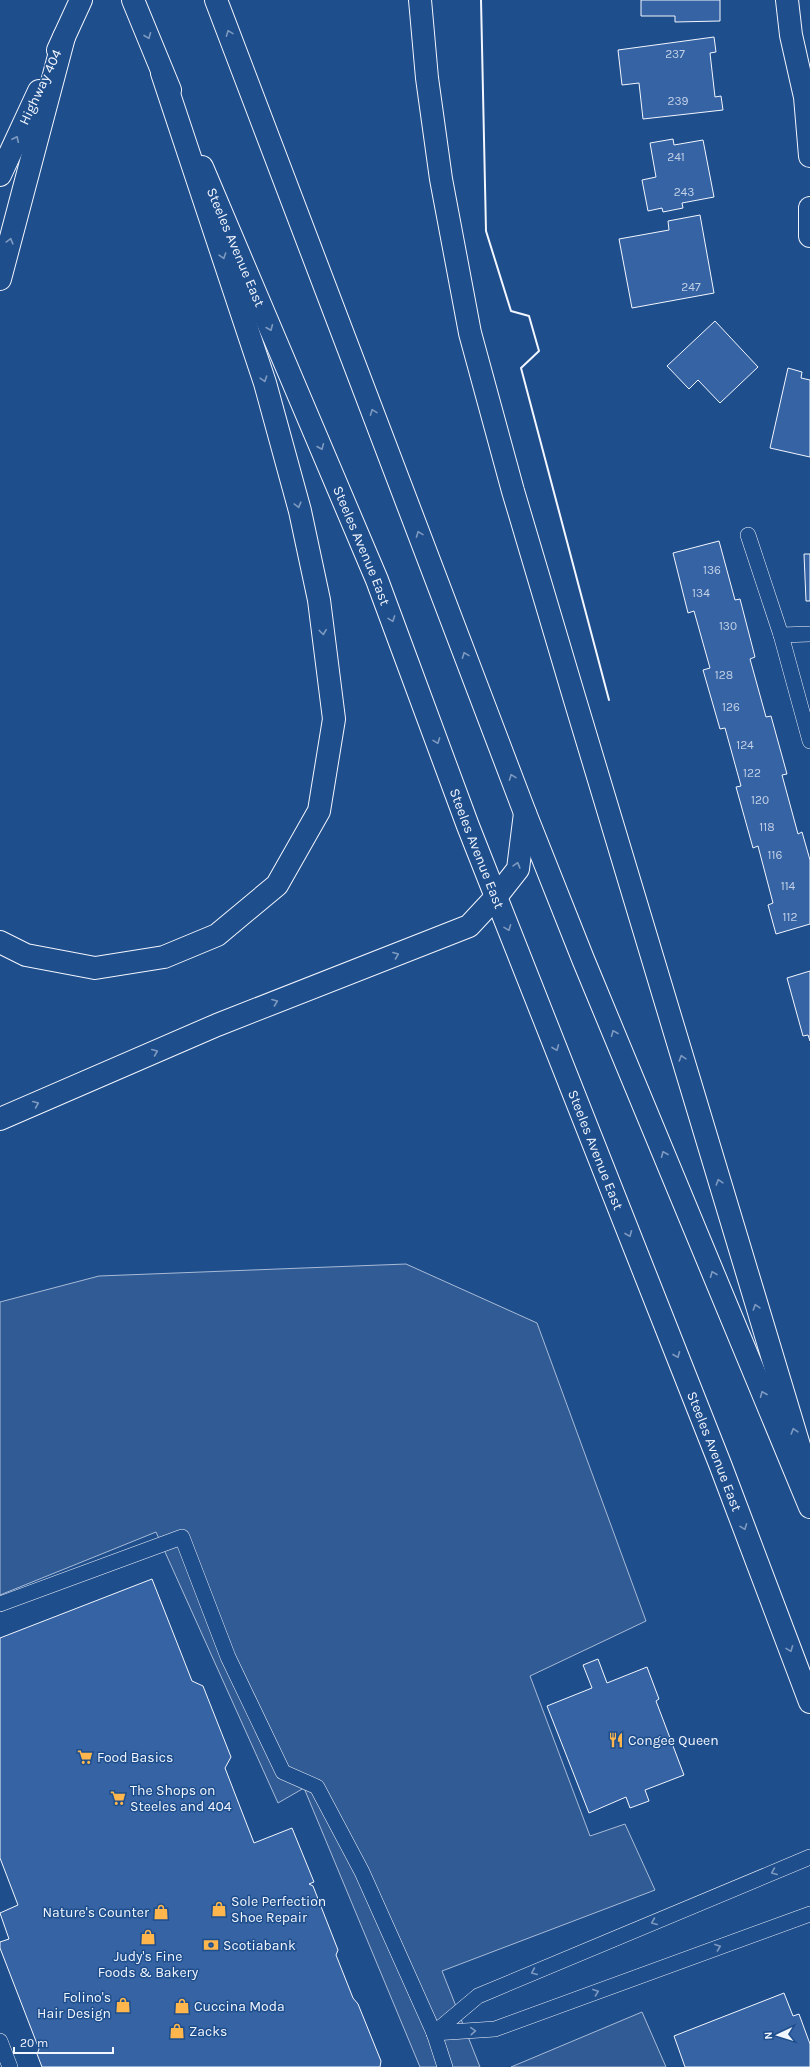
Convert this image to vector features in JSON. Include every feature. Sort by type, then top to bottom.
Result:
[{"type":"main road","name":"Highway 404","points":[[0,175],[81,0]]},
{"type":"main road","name":"Steeles Avenue East","points":[[133,0],[162,73],[377,580],[496,897],[720,1464],[810,1702]]},
{"type":"main road","points":[[216,0],[525,813],[583,959],[810,1508]]},
{"type":"main road","points":[[420,0],[427,78],[441,179],[470,333],[513,491],[810,1482]]},
{"type":"main road","points":[[788,0],[791,35],[805,97],[810,156]]},
{"type":"main road","points":[[0,278],[64,37]]},
{"type":"main road","points":[[0,942],[26,955],[95,968],[164,957],[217,935],[277,885],[318,812],[334,719],[318,600],[300,511],[265,383],[162,73]]},
{"type":"main road","points":[[810,208],[810,236]]},
{"type":"main road","points":[[0,1120],[217,1025],[469,926],[496,897],[518,869],[525,813]]},
{"type":"lane","points":[[748,535],[781,635],[810,741]]},
{"type":"lane","points":[[781,635],[810,634]]},
{"type":"lane","points":[[0,1604],[182,1537],[228,1657],[283,1772],[317,1787],[362,1872],[434,2033],[444,2067]]},
{"type":"lane","points":[[434,2033],[478,1996],[810,1857]]},
{"type":"lane","points":[[434,2033],[495,2029],[810,1914]]},
{"type":"lane","points":[[0,2041],[10,2067]]},
{"type":"shaded area","points":[[406,1264],[537,1323],[646,1621],[530,1676],[590,1836],[625,1824],[655,1890],[442,1971],[480,2067],[420,2067],[304,1788],[278,1803],[156,1532],[0,1595],[0,1302],[99,1276]]},
{"type":"shaded area","points":[[642,2012],[666,2067],[511,2067]]},
{"type":"building","points":[[641,0],[720,0],[720,21],[675,22],[675,16],[641,16]]},
{"type":"building","points":[[714,37],[716,52],[710,53],[715,97],[721,96],[723,110],[643,119],[639,83],[622,85],[618,50]]},
{"type":"building","points":[[673,139],[674,145],[703,140],[714,197],[682,203],[683,208],[663,212],[662,208],[648,211],[642,180],[656,177],[650,143]]},
{"type":"building","points":[[700,215],[714,293],[632,308],[619,239],[669,230],[668,221]]},
{"type":"building","points":[[715,321],[758,367],[720,403],[698,380],[689,389],[667,366]]},
{"type":"building","points":[[788,368],[802,372],[801,378],[810,380],[810,457],[770,448]]},
{"type":"building","points":[[719,541],[735,600],[740,599],[755,657],[750,659],[766,717],[771,716],[787,774],[782,775],[798,834],[802,832],[810,860],[810,924],[776,934],[768,905],[773,903],[758,846],[753,848],[736,787],[741,786],[725,728],[720,729],[703,670],[710,668],[694,611],[688,613],[673,553]]},
{"type":"building","points":[[804,554],[810,554],[810,601],[806,601]]},
{"type":"building","points":[[810,971],[810,1041],[808,1035],[803,1036],[787,978]]},
{"type":"building","name":"The Shops on Steeles and 404","points":[[152,1579],[192,1681],[203,1686],[231,1757],[225,1768],[254,1843],[292,1828],[314,1882],[309,1884],[313,1886],[338,1950],[336,1955],[381,2061],[380,2067],[42,2067],[37,2054],[39,2049],[0,1948],[0,1942],[9,1939],[0,1913],[18,1905],[0,1858],[0,1638]]},
{"type":"building","name":"Congee Queen","points":[[598,1659],[607,1683],[647,1667],[659,1699],[656,1701],[684,1775],[645,1790],[649,1801],[630,1808],[626,1797],[589,1813],[547,1706],[592,1688],[583,1665]]},
{"type":"building","points":[[784,1993],[793,2016],[799,2014],[810,2044],[810,2067],[685,2067],[674,2036]]},
{"type":"wall","points":[[481,0],[486,231],[511,311],[529,316],[539,351],[521,368],[609,700]]},
{"type":"place","name":"Congee Queen","points":[[616,1740]]},
{"type":"place","name":"Food Basics","points":[[85,1757]]},
{"type":"place","name":"The Shops on Steeles and 404","points":[[118,1798]]},
{"type":"place","name":"Sole Perfection Shoe Repair","points":[[219,1909]]},
{"type":"place","name":"Nature's Counter","points":[[161,1912]]},
{"type":"place","name":"Judy's Fine Foods & Bakery","points":[[148,1937]]},
{"type":"place","name":"Scotiabank","points":[[211,1945]]},
{"type":"place","name":"Folino's Hair Design","points":[[123,2005]]},
{"type":"place","name":"Cuccina Moda","points":[[182,2006]]},
{"type":"place","name":"Zacks","points":[[177,2031]]}]
